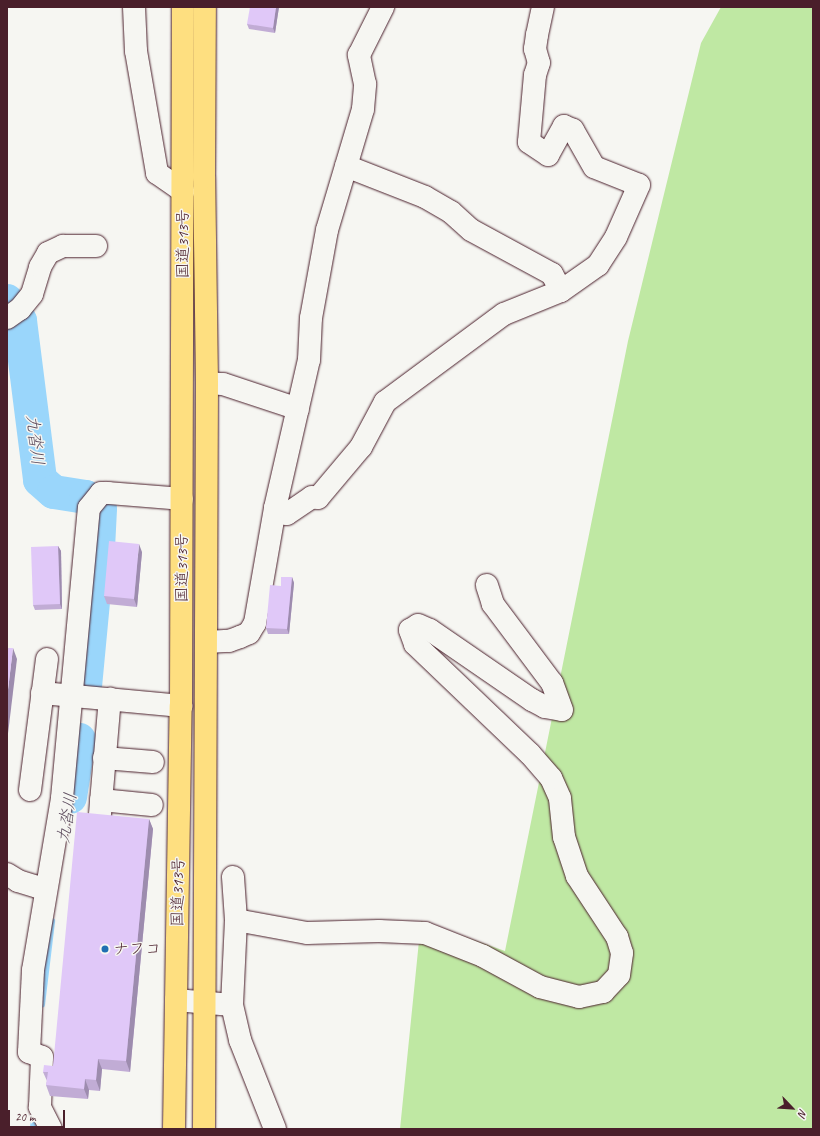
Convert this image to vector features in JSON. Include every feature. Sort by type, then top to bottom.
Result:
[{"type":"highway","name":"国道313号","points":[[174,1129],[181,706],[183,7]]},
{"type":"highway","name":"国道313号","points":[[204,1129],[207,642],[207,383],[204,177],[205,7]]},
{"type":"street","points":[[134,7],[136,51],[157,173],[183,191]]},
{"type":"street","points":[[207,642],[230,641],[249,633],[255,623],[275,508],[309,360],[311,318],[327,230],[365,97],[364,73],[359,55],[383,7]]},
{"type":"street","points":[[275,508],[288,514],[312,497],[318,498],[361,447],[385,402],[504,314],[561,291],[598,265],[616,237],[639,185],[594,167],[573,130],[564,126],[548,156],[529,142],[535,75],[539,63],[535,49],[543,7]]},
{"type":"street","points":[[346,166],[426,197],[451,212],[471,230],[552,274],[561,291]]},
{"type":"street","points":[[12,315],[32,294],[40,267],[48,253],[63,246],[96,246]]},
{"type":"street","points":[[207,383],[223,384],[298,408]]},
{"type":"street","points":[[51,1129],[40,1107],[42,1057],[29,1052],[33,970],[45,889],[62,798],[93,503],[108,493],[182,499]]},
{"type":"street","points":[[236,920],[307,933],[379,931],[425,933],[483,956],[540,986],[579,996],[604,992],[619,975],[622,953],[617,937],[578,876],[564,836],[560,798],[551,778],[530,754],[416,644],[410,630],[418,625],[430,630],[545,708],[562,710],[552,684],[493,604],[487,585]]},
{"type":"street","points":[[30,790],[47,659]]},
{"type":"street","points":[[42,694],[110,698],[181,706]]},
{"type":"street","points":[[110,698],[100,807],[152,805]]},
{"type":"street","points":[[104,758],[153,762]]},
{"type":"street","points":[[7,874],[18,881],[45,889]]},
{"type":"street","points":[[233,878],[236,920],[232,1005],[240,1040],[274,1129]]},
{"type":"street","points":[[176,1000],[232,1005]]},
{"type":"green space","points":[[721,7],[813,7],[813,1129],[400,1129],[421,921],[505,951],[628,341],[701,43]]},
{"type":"building","points":[[250,7],[276,7],[273,28],[247,24]]},
{"type":"building","points":[[109,541],[139,544],[134,599],[104,596]]},
{"type":"building","points":[[58,546],[60,604],[33,605],[31,547]]},
{"type":"building","points":[[281,577],[292,577],[287,629],[266,628],[270,585],[281,586]]},
{"type":"building","points":[[7,648],[13,648],[7,698]]},
{"type":"building","name":"ナフコ","points":[[77,812],[149,819],[126,1061],[98,1059],[96,1080],[85,1079],[84,1089],[46,1085],[48,1072],[43,1072],[44,1065],[53,1066]]},
{"type":"waterway","name":"九沓川","points":[[7,301],[20,321],[40,480],[54,492],[86,497],[100,509],[98,549],[85,687]]},
{"type":"waterway","name":"九沓川","points":[[70,797],[79,740]]},
{"type":"waterway","points":[[42,1005],[52,922]]},
{"type":"waterway","points":[[33,1129],[34,1116]]},
{"type":"place","name":"ナフコ","points":[[105,949]]}]
